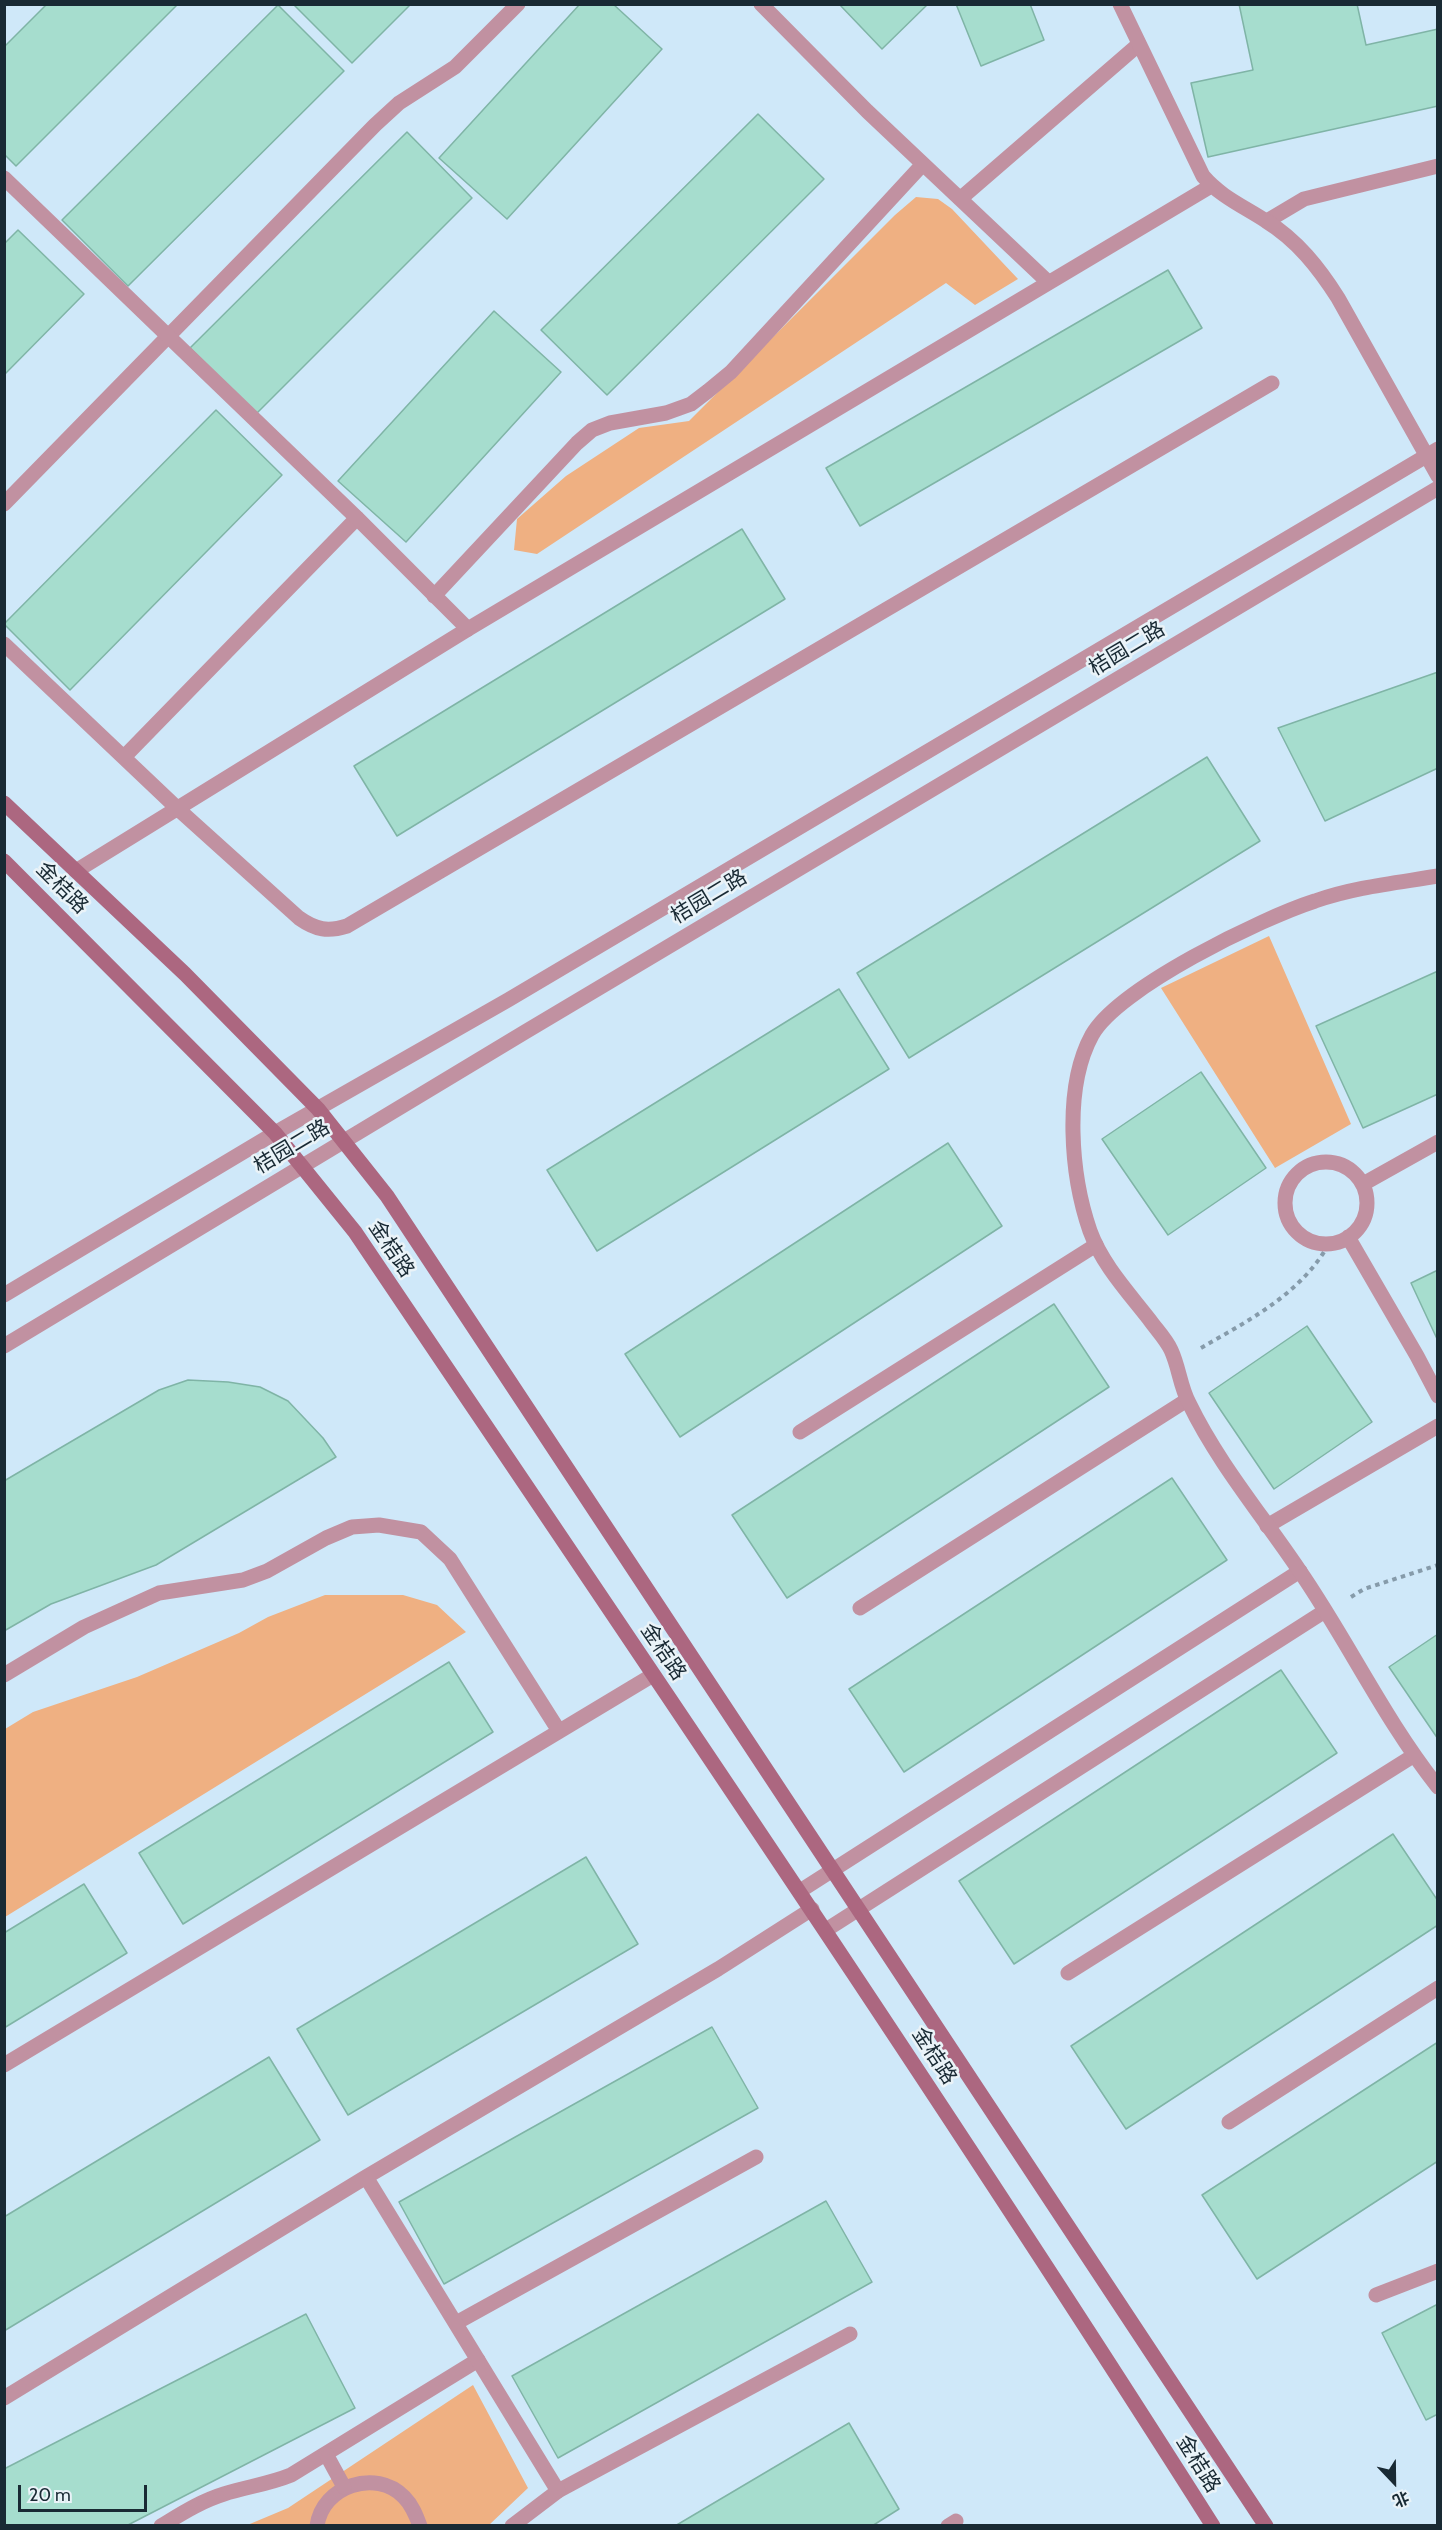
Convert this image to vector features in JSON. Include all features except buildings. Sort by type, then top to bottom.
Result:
[{"type":"main road","points":[[4,803],[185,974],[318,1109],[387,1196],[1266,2526]]},
{"type":"main road","name":"金桔路","points":[[4,861],[275,1133],[355,1232],[826,1930],[1057,2280],[1213,2526]]},
{"type":"street","points":[[4,504],[375,125],[399,103],[455,67],[518,4]]},
{"type":"street","points":[[761,4],[923,164],[1048,282]]},
{"type":"street","points":[[1120,4],[1203,176],[1211,186],[1236,205],[1267,221],[1293,241],[1321,271],[1432,453],[1437,476]]},
{"type":"street","points":[[960,199],[1138,45]]},
{"type":"street","points":[[434,596],[577,443],[592,430],[610,423],[666,413],[691,405],[731,372],[923,164]]},
{"type":"street","points":[[1267,221],[1304,199],[1437,166]]},
{"type":"street","points":[[4,177],[357,518],[468,629]]},
{"type":"street","points":[[76,871],[468,629],[1211,186]]},
{"type":"street","points":[[4,644],[299,918],[312,927],[331,931],[347,926],[1272,383]]},
{"type":"street","name":"桔园二路","points":[[4,1295],[275,1133],[508,1000],[1432,453]]},
{"type":"street","name":"桔园二路","points":[[4,1346],[1437,489]]},
{"type":"street","points":[[125,756],[357,518]]},
{"type":"street","points":[[1437,876],[1391,882],[1340,894],[1266,920],[1174,968],[1132,995],[1098,1025],[1083,1058],[1078,1080],[1074,1124],[1074,1164],[1080,1201],[1096,1245],[1110,1269],[1169,1346],[1177,1363],[1187,1400],[1216,1449],[1300,1571],[1413,1755],[1437,1786]]},
{"type":"street","points":[[1363,1184],[1437,1142]]},
{"type":"street","points":[[1330,1162],[1343,1165],[1355,1173],[1363,1184],[1367,1198],[1367,1212],[1362,1224],[1348,1237],[1329,1244],[1316,1243],[1304,1238],[1294,1229],[1285,1204],[1286,1192],[1292,1179],[1303,1169],[1316,1163],[1330,1162]]},
{"type":"street","points":[[1348,1237],[1417,1356],[1437,1396]]},
{"type":"street","points":[[800,1432],[1096,1245]]},
{"type":"street","points":[[860,1608],[1187,1400]]},
{"type":"street","points":[[1267,1526],[1437,1426]]},
{"type":"street","points":[[4,1675],[84,1627],[159,1593],[243,1580],[267,1571],[326,1538],[352,1527],[379,1525],[421,1532],[450,1559],[559,1731]]},
{"type":"street","points":[[800,1891],[1300,1571]]},
{"type":"street","points":[[826,1930],[1325,1611]]},
{"type":"street","points":[[4,2065],[652,1674]]},
{"type":"street","points":[[1068,1973],[1413,1755]]},
{"type":"street","points":[[4,2398],[366,2177],[718,1970],[812,1909]]},
{"type":"street","points":[[1229,2122],[1437,1988]]},
{"type":"street","points":[[456,2323],[756,2157]]},
{"type":"street","points":[[366,2177],[558,2491]]},
{"type":"street","points":[[1376,2295],[1437,2271]]},
{"type":"street","points":[[512,2526],[558,2491],[849,2334]]},
{"type":"street","points":[[161,2526],[200,2504],[224,2494],[273,2482],[291,2475],[478,2360]]},
{"type":"street","points":[[326,2454],[344,2487]]},
{"type":"street","points":[[317,2526],[325,2505],[344,2487],[371,2482],[389,2486],[404,2496],[414,2510],[420,2526]]},
{"type":"path","points":[[1177,1363],[1264,1311],[1312,1270],[1329,1244]]},
{"type":"path","points":[[1325,1611],[1364,1589],[1437,1565]]},
{"type":"shaded area","points":[[916,197],[938,199],[952,209],[1018,279],[975,305],[946,283],[537,554],[514,550],[517,519],[566,476],[639,428],[689,421],[895,215]]},
{"type":"shaded area","points":[[1269,936],[1351,1124],[1275,1168],[1161,988]]},
{"type":"shaded area","points":[[325,1595],[403,1595],[437,1605],[466,1632],[5,1917],[5,1729],[33,1712],[137,1677],[239,1633],[268,1617]]},
{"type":"shaded area","points":[[473,2385],[528,2488],[489,2525],[245,2526],[288,2508]]}]
